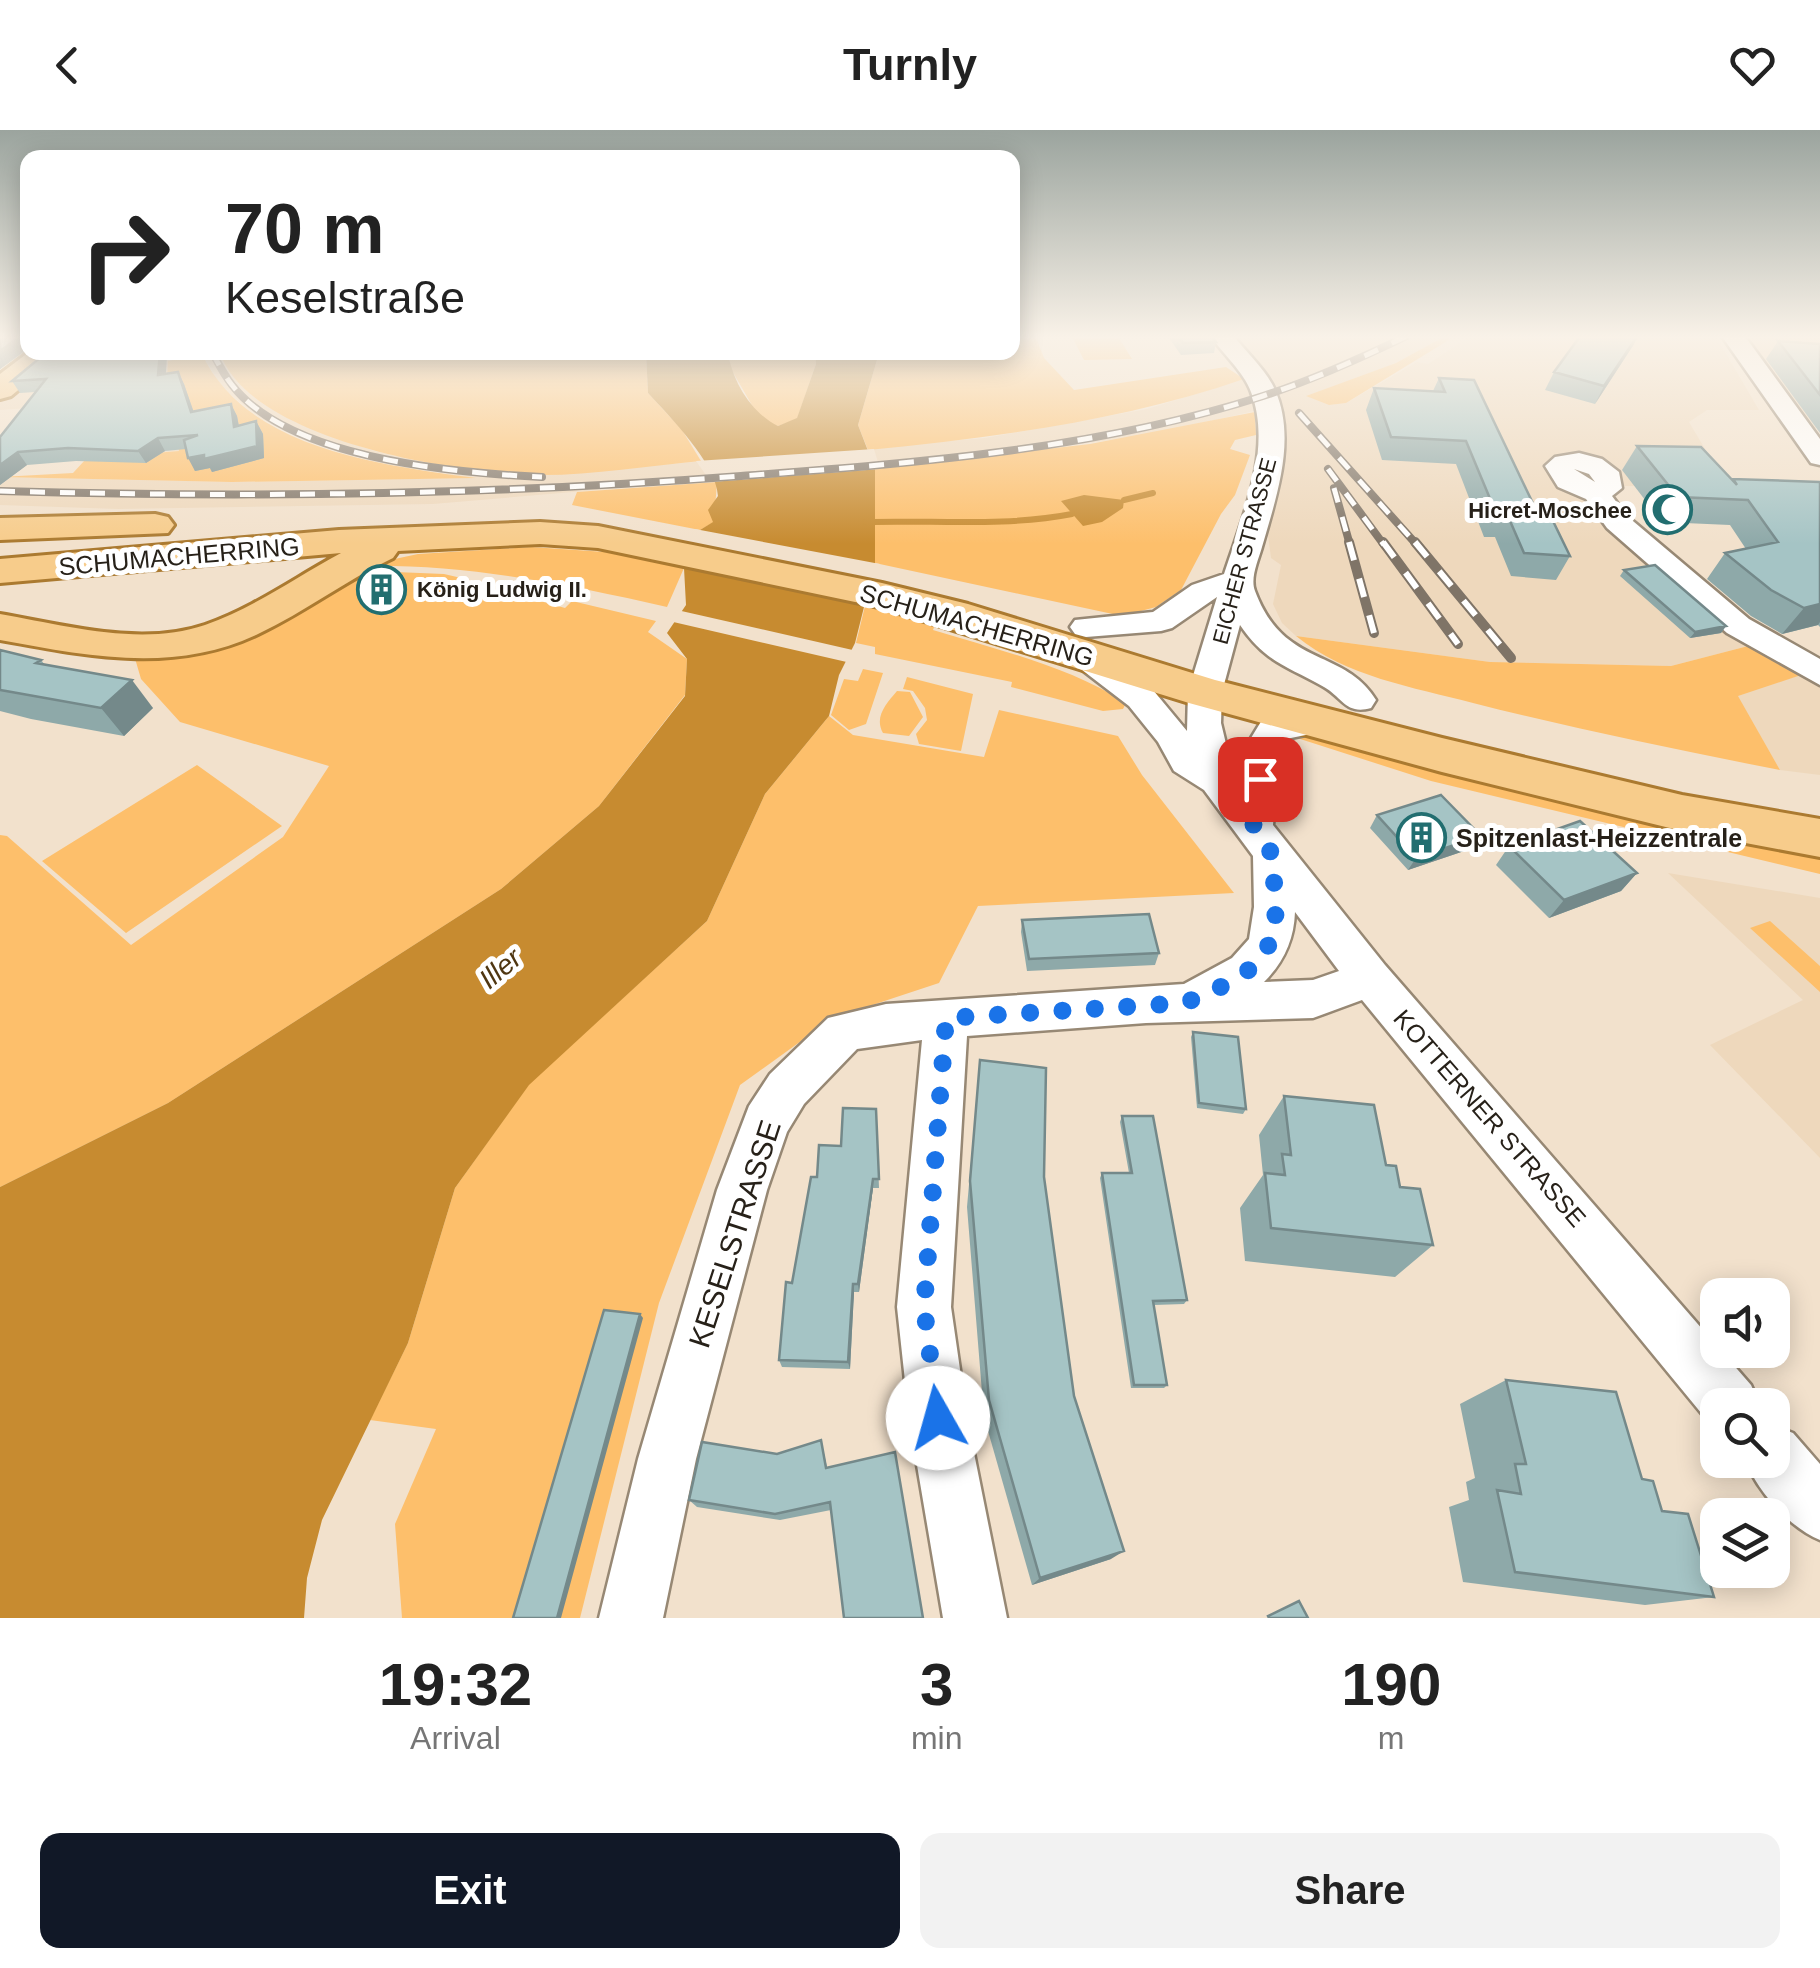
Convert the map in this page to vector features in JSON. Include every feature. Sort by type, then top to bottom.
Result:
[{"type":"main road","name":"SCHUMACHERRING","points":[[0,571],[417,533],[522,517],[609,523],[908,584],[1059,634],[1338,711],[1682,813],[1820,838]]},
{"type":"main road","points":[[0,528],[185,524],[276,533]]},
{"type":"main road","name":"SCHUMACHERRING","points":[[0,554],[276,533],[417,533]]},
{"type":"main road","points":[[0,627],[138,648],[186,644],[241,626],[339,568],[417,533]]},
{"type":"main road","points":[[132,559],[232,566],[249,578],[256,599],[241,626]]},
{"type":"main road","name":"SCHUMACHERRING","points":[[1338,711],[1820,801]]},
{"type":"street","name":"EICHER STRASSE","points":[[1210,677],[1266,482],[1272,426],[1267,404]]},
{"type":"street","points":[[1788,404],[1812,435],[1820,457]]},
{"type":"street","points":[[1596,494],[1617,522],[1738,626],[1820,674]]},
{"type":"street","points":[[1059,634],[1161,621],[1203,592],[1236,580],[1243,604],[1272,644],[1292,659],[1344,681],[1338,711],[1274,729],[1261,751],[1263,842]]},
{"type":"street","name":"KOTTERNER STRASSE","points":[[1059,634],[1141,698],[1172,735],[1187,762],[1216,781],[1370,978],[1717,1388]]},
{"type":"street","name":"KOTTERNER STRASSE","points":[[1210,677],[1203,724],[1216,781]]},
{"type":"street","name":"KESELSTRASSE","points":[[1185,1003],[1236,980],[1261,960],[1276,930],[1263,842]]},
{"type":"street","name":"KESELSTRASSE","points":[[631,1618],[667,1459],[742,1190],[766,1122],[787,1088],[844,1032],[886,1023],[946,1018],[1185,1003],[1313,1000],[1370,978]]},
{"type":"street","points":[[946,1018],[924,1307],[938,1418],[975,1618]]},
{"type":"street","points":[[1790,1475],[1820,1510]]},
{"type":"shaded area","points":[[0,404],[82,404],[0,410]]},
{"type":"shaded area","points":[[118,404],[176,404],[171,415],[179,451],[116,456]]},
{"type":"shaded area","points":[[168,404],[243,404],[284,432],[321,447],[400,467],[476,478],[232,482],[0,477],[73,473],[97,447],[118,456],[179,451]]},
{"type":"shaded area","points":[[243,404],[266,404],[322,433],[374,451],[426,462],[534,475],[985,438],[1162,404],[1756,404],[1759,410],[1707,410],[1689,422],[1727,486],[1589,486],[1752,645],[1671,666],[1490,662],[1296,636],[1282,623],[1273,604],[1281,565],[1271,558],[1268,535],[1284,447],[1276,406],[1153,434],[995,456],[433,504],[118,509],[0,505],[0,477],[232,482],[469,478],[364,458],[285,431]]},
{"type":"shaded area","points":[[266,404],[659,404],[682,430],[701,461],[555,475],[498,473],[358,446],[311,429]]},
{"type":"shaded area","points":[[752,404],[802,404],[797,419],[778,426],[760,419]]},
{"type":"shaded area","points":[[864,404],[1158,404],[1059,425],[868,450],[858,425]]},
{"type":"shaded area","points":[[1792,404],[1820,404],[1820,428],[1809,428]]},
{"type":"shaded area","points":[[1255,412],[1256,435],[1235,440],[1230,449],[1250,455],[1235,495],[1181,590],[1156,607],[1122,616],[875,563],[875,469],[1090,444]]},
{"type":"shaded area","points":[[717,482],[714,522],[700,530],[572,505],[577,492]]},
{"type":"shaded area","points":[[532,547],[605,552],[684,568],[667,607],[515,577],[439,568],[362,566],[418,554]]},
{"type":"shaded area","points":[[347,570],[444,574],[526,593],[526,597],[565,608],[572,601],[656,621],[648,632],[687,659],[685,695],[599,806],[501,889],[168,1103],[0,1187],[0,835],[7,836],[131,945],[283,837],[329,766],[180,722],[141,679],[134,655]]},
{"type":"shaded area","points":[[865,606],[936,622],[933,630],[1057,669],[1126,703],[1123,709],[1103,711],[1011,687],[1012,682],[875,654],[875,647],[856,643]]},
{"type":"shaded area","points":[[1296,636],[1490,662],[1671,666],[1752,645],[1807,673],[1738,696],[1780,770],[1511,713],[1404,686],[1336,662]]},
{"type":"shaded area","points":[[863,669],[883,673],[866,724],[849,730],[831,715],[844,679],[858,681]]},
{"type":"shaded area","points":[[1807,673],[1820,681],[1820,775],[1780,770],[1737,695]]},
{"type":"shaded area","points":[[907,677],[973,694],[961,751],[919,744],[916,734],[927,720],[925,708],[913,691],[903,689]]},
{"type":"shaded area","points":[[897,691],[910,692],[923,717],[909,736],[883,733],[881,727],[882,711]]},
{"type":"shaded area","points":[[999,710],[1118,736],[1142,775],[1234,893],[978,906],[939,983],[833,1018],[740,1085],[659,1303],[580,1618],[402,1618],[395,1524],[436,1429],[370,1420],[408,1343],[455,1188],[529,1084],[707,921],[765,794],[829,716],[853,735],[984,757]]},
{"type":"shaded area","points":[[1299,730],[1820,848],[1820,874],[1431,781],[1294,737]]},
{"type":"shaded area","points":[[197,765],[282,826],[126,933],[42,861]]},
{"type":"shaded area","points":[[1668,873],[1820,898],[1820,1158],[1710,1045],[1803,1000]]},
{"type":"shaded area","points":[[1770,921],[1820,966],[1820,992],[1750,928]]},
{"type":"water","name":"Iller","points":[[658,404],[752,404],[778,426],[797,418],[802,404],[864,404],[858,425],[875,469],[875,563],[855,643],[839,675],[829,716],[765,794],[707,921],[529,1085],[455,1188],[408,1343],[322,1520],[307,1578],[304,1618],[0,1618],[0,1187],[168,1103],[501,889],[599,806],[685,696],[687,659],[667,633],[686,605],[684,568],[700,530],[713,522],[708,510],[718,496],[709,469]]},
{"type":"water","points":[[1084,495],[1124,500],[1123,508],[1102,522],[1083,526],[1061,501]]},
{"type":"pier","points":[[874,449],[880,469],[711,482],[696,461]]},
{"type":"pier","points":[[695,529],[880,564],[870,607],[679,567]]},
{"type":"pier","points":[[677,610],[857,651],[851,663],[669,621]]},
{"type":"building","points":[[26,404],[189,404],[191,412],[231,404],[234,427],[256,421],[257,446],[204,459],[204,455],[188,458],[184,440],[198,435],[158,438],[138,451],[68,448],[18,452],[0,465],[0,437]]},
{"type":"building","points":[[1380,404],[1486,404],[1539,516],[1551,517],[1570,556],[1524,553],[1507,514],[1496,513],[1466,441],[1391,437]]},
{"type":"building","points":[[1637,446],[1701,447],[1737,485],[1733,479],[1820,482],[1820,604],[1804,608],[1771,590],[1725,553],[1778,542],[1748,500],[1678,497]]},
{"type":"building","points":[[1655,565],[1726,626],[1695,632],[1624,570]]},
{"type":"building","points":[[0,650],[41,660],[36,663],[132,680],[101,708],[0,690]]},
{"type":"building","name":"Spitzenlast-Heizzentrale","points":[[1441,795],[1481,836],[1416,858],[1377,815]]},
{"type":"building","points":[[1580,821],[1637,873],[1564,900],[1509,846]]},
{"type":"building","points":[[1149,914],[1159,953],[1029,959],[1022,920]]},
{"type":"building","points":[[1193,1032],[1238,1037],[1246,1109],[1199,1103]]},
{"type":"building","points":[[980,1060],[1046,1068],[1044,1177],[1074,1396],[1124,1551],[1040,1578],[989,1400],[970,1181]]},
{"type":"building","points":[[1284,1096],[1374,1105],[1386,1165],[1396,1166],[1400,1187],[1420,1189],[1433,1245],[1271,1228],[1265,1173],[1285,1175],[1282,1154],[1291,1155]]},
{"type":"building","points":[[843,1108],[876,1109],[879,1179],[873,1179],[858,1284],[853,1284],[848,1362],[779,1360],[786,1282],[792,1283],[811,1177],[817,1177],[819,1145],[841,1146]]},
{"type":"building","points":[[1122,1116],[1153,1116],[1187,1300],[1153,1301],[1167,1385],[1134,1385],[1102,1173],[1132,1173]]},
{"type":"building","points":[[604,1310],[640,1314],[557,1618],[513,1618]]},
{"type":"building","points":[[1506,1380],[1616,1392],[1642,1479],[1653,1481],[1662,1511],[1688,1514],[1700,1552],[1700,1588],[1711,1588],[1714,1597],[1515,1572],[1497,1490],[1521,1494],[1515,1464],[1526,1464]]},
{"type":"building","points":[[821,1440],[826,1468],[895,1452],[923,1618],[844,1618],[830,1502],[775,1514],[689,1500],[702,1442],[777,1454]]},
{"type":"building","points":[[1299,1601],[1308,1618],[1269,1618],[1268,1616]]},
{"type":"waterway","points":[[1124,500],[1153,493]]},
{"type":"waterway","points":[[866,522],[996,522],[1072,514]]},
{"type":"railway","points":[[252,404],[292,430],[332,446],[421,466],[542,477]]},
{"type":"railway","points":[[0,491],[463,491],[806,471],[1070,442],[1233,404]]},
{"type":"railway","points":[[1299,413],[1417,545]]},
{"type":"railway","points":[[1328,469],[1384,545]]},
{"type":"railway","points":[[1334,488],[1350,545]]},
{"type":"railway","points":[[1349,542],[1374,633]]},
{"type":"railway","points":[[1383,542],[1458,644]]},
{"type":"railway","points":[[1415,542],[1511,658]]},
{"type":"place","name":"Hicret-Moschee","points":[[1667,510]]},
{"type":"place","name":"König Ludwig II.","points":[[382,589]]},
{"type":"place","name":"Spitzenlast-Heizzentrale","points":[[1421,838]]},
{"type":"route","points":[[938,1418],[924,1307],[946,1018],[1185,1003],[1236,980],[1261,960],[1276,930],[1273,855],[1253,828],[1260,779]]}]
